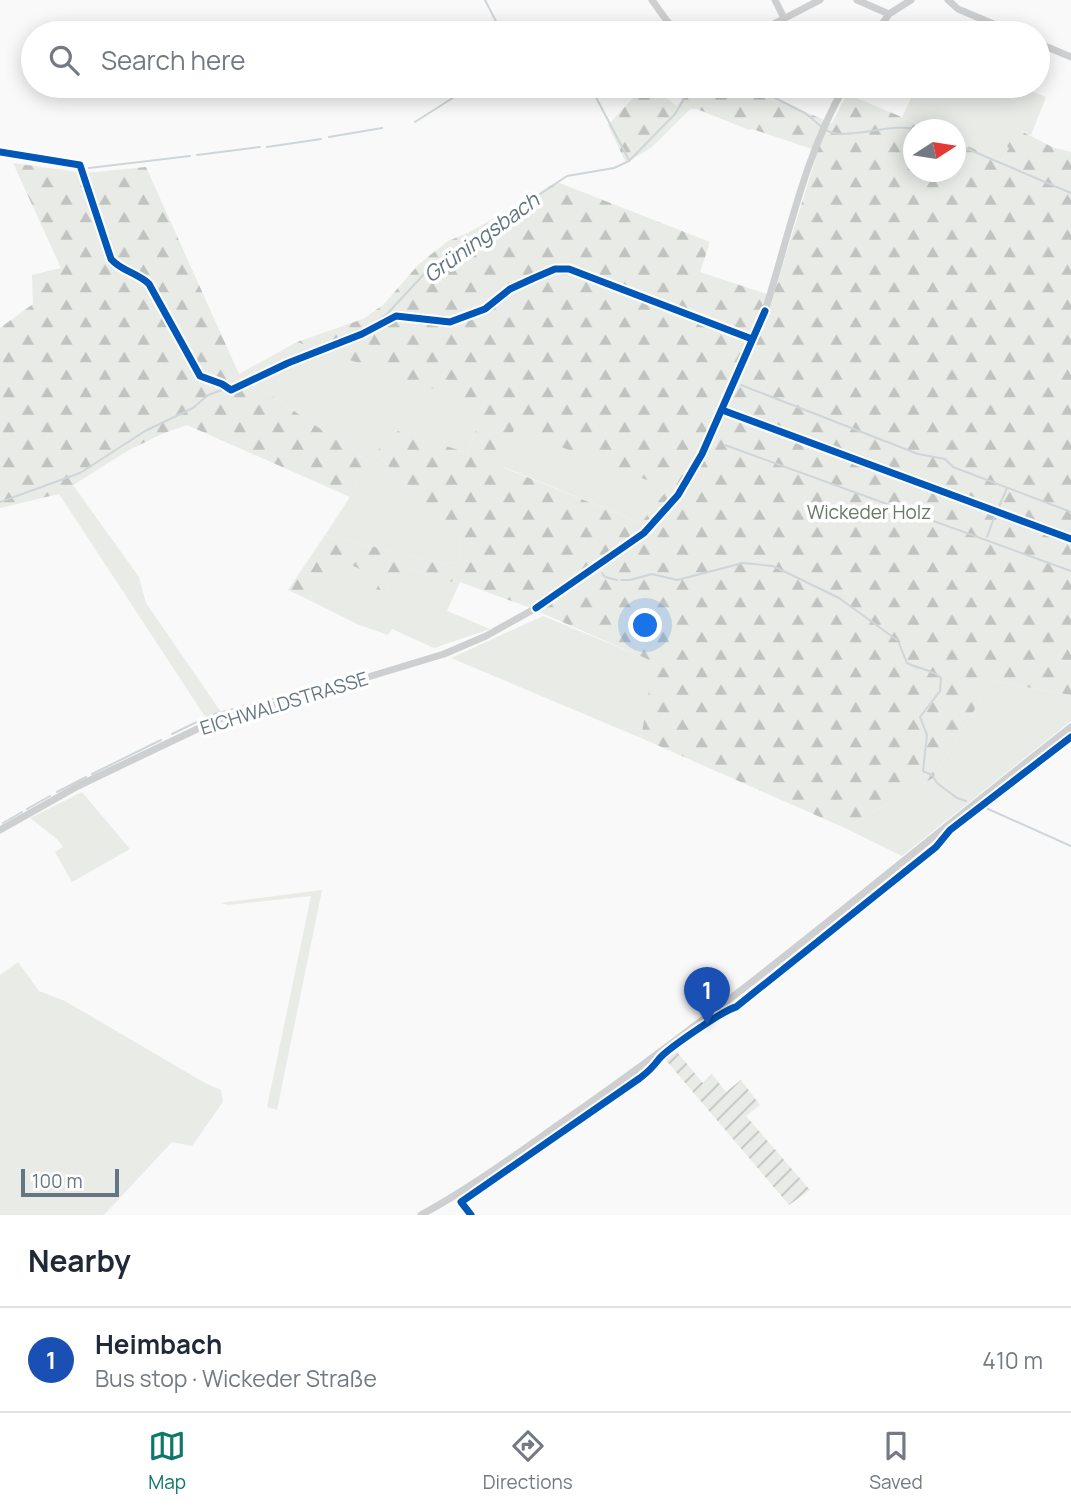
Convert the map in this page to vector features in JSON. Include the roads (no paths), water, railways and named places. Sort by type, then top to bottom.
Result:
[{"type":"street","points":[[652,0],[667,21]]},
{"type":"street","points":[[775,0],[784,18]]},
{"type":"street","points":[[778,21],[820,0]]},
{"type":"street","points":[[856,0],[889,14]]},
{"type":"street","points":[[884,21],[889,14],[911,0]]},
{"type":"street","points":[[948,0],[958,9],[986,21]]},
{"type":"street","points":[[1050,48],[1071,57]]},
{"type":"street","points":[[765,310],[821,133],[839,98]]},
{"type":"street","name":"EICHWALDSTRASSE","points":[[0,830],[78,786],[216,720],[444,654],[486,636],[536,608]]},
{"type":"street","points":[[421,1215],[494,1170],[705,1020],[1071,727]]},
{"type":"waterway","points":[[485,0],[496,21]]},
{"type":"waterway","points":[[415,122],[453,98]]},
{"type":"waterway","points":[[596,98],[629,160]]},
{"type":"waterway","points":[[775,98],[805,113],[822,127]]},
{"type":"waterway","name":"Grüningsbach","points":[[230,386],[371,325],[387,314],[425,273],[567,176],[614,168],[629,161],[675,114],[684,99]]},
{"type":"waterway","points":[[329,137],[382,128]]},
{"type":"waterway","points":[[826,130],[844,134],[903,128]]},
{"type":"waterway","points":[[267,147],[321,139]]},
{"type":"waterway","points":[[197,155],[260,147]]},
{"type":"waterway","points":[[966,148],[1071,193]]},
{"type":"waterway","points":[[6,156],[65,165]]},
{"type":"waterway","points":[[89,168],[190,156]]},
{"type":"waterway","points":[[741,385],[918,454],[945,459],[953,467],[1071,512]]},
{"type":"waterway","name":"Grüningsbach","points":[[0,502],[80,473],[145,431],[193,408],[208,395],[222,390]]},
{"type":"waterway","points":[[725,445],[1071,571]]},
{"type":"waterway","points":[[998,509],[1007,488]]},
{"type":"waterway","points":[[987,537],[995,515]]},
{"type":"waterway","points":[[564,583],[593,563]]},
{"type":"waterway","points":[[621,580],[652,574],[677,580],[743,563],[773,566],[839,598],[897,640]]},
{"type":"waterway","points":[[602,573],[605,577],[617,580]]},
{"type":"waterway","points":[[539,600],[559,587]]},
{"type":"waterway","points":[[899,643],[907,663],[941,678],[940,691],[920,717],[927,735],[923,771],[932,775],[937,783],[957,798],[966,801]]},
{"type":"waterway","points":[[304,692],[327,686]]},
{"type":"waterway","points":[[214,714],[297,693]]},
{"type":"waterway","points":[[172,734],[209,716]]},
{"type":"waterway","points":[[92,774],[161,740]]},
{"type":"waterway","points":[[57,792],[86,777]]},
{"type":"waterway","points":[[27,809],[50,796]]},
{"type":"waterway","points":[[986,808],[1071,846]]},
{"type":"waterway","points":[[3,823],[22,812]]},
{"type":"place","name":"Heimbach","points":[[707,1025]]},
{"type":"park label","name":"Wickeder Holz","points":[[869,512]]}]
